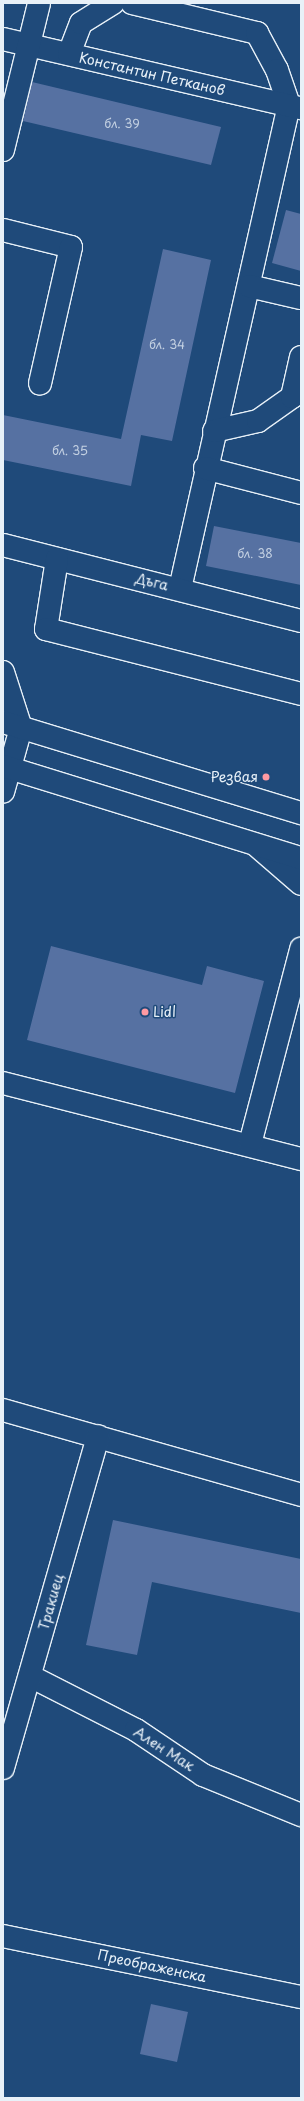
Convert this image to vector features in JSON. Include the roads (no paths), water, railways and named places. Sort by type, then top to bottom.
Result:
[{"type":"street","points":[[3,150],[39,3]]},
{"type":"street","points":[[69,54],[81,23],[113,3]]},
{"type":"street","points":[[132,3],[257,33],[295,107],[249,286],[205,468],[180,589]]},
{"type":"street","name":"Константин Петканов","points":[[3,39],[295,107]]},
{"type":"street","points":[[3,230],[71,247],[40,384]]},
{"type":"street","points":[[249,286],[301,298]]},
{"type":"street","points":[[214,431],[258,421],[292,397],[301,356]]},
{"type":"street","points":[[205,468],[301,493]]},
{"type":"street","name":"Дъга","points":[[4,546],[180,589],[301,622]]},
{"type":"street","points":[[57,559],[46,629],[301,694]]},
{"type":"street","points":[[3,672],[12,725],[3,792]]},
{"type":"street","points":[[12,725],[301,813]]},
{"type":"street","points":[[7,767],[257,846],[301,858]]},
{"type":"street","points":[[257,846],[301,884]]},
{"type":"street","points":[[250,1144],[301,949]]},
{"type":"street","points":[[3,1083],[250,1144],[301,1159]]},
{"type":"street","points":[[3,1410],[301,1494]]},
{"type":"street","name":"Тракиец","points":[[3,1768],[98,1436]]},
{"type":"street","name":"Ален Мак","points":[[30,1676],[136,1730],[203,1775],[301,1815]]},
{"type":"street","name":"Преображенска","points":[[3,1936],[301,1997]]},
{"type":"place","name":"Резвая","points":[[266,777]]},
{"type":"place","name":"Lidl","points":[[145,1012]]}]
